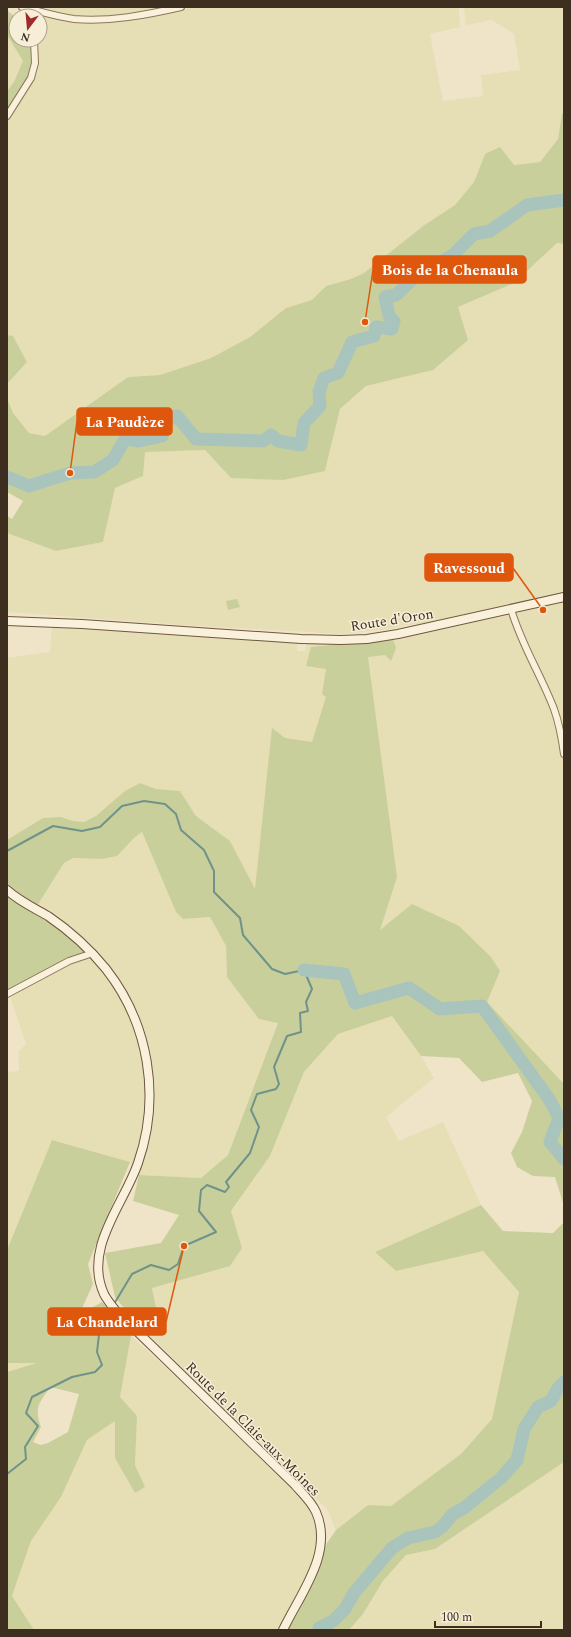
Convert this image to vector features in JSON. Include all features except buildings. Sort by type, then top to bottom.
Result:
[{"type":"main road","name":"Route d'Oron","points":[[82,624],[319,640],[356,640],[405,632],[564,597]]},
{"type":"main road","points":[[7,616],[82,624]]},
{"type":"main road","points":[[7,621],[82,624]]},
{"type":"main road","name":"Route de la Claie-aux-Moines","points":[[7,890],[22,902],[48,917],[71,933],[93,953],[117,984],[132,1012],[143,1042],[149,1073],[150,1094],[147,1130],[138,1164],[106,1231],[99,1252],[100,1283],[105,1296],[116,1311],[307,1498],[315,1511],[320,1525],[322,1540],[319,1558],[283,1630]]},
{"type":"street","points":[[48,15],[73,19],[105,19],[131,17],[181,7]]},
{"type":"street","points":[[7,116],[31,78],[35,63],[34,48]]},
{"type":"street","points":[[511,609],[516,627],[554,710],[562,739],[564,754]]},
{"type":"street","points":[[7,994],[69,961],[93,953]]},
{"type":"shaded area","points":[[39,7],[170,7],[105,16],[73,15]]},
{"type":"shaded area","points":[[194,7],[459,7],[460,27],[430,34],[443,101],[483,96],[481,75],[520,70],[514,34],[492,20],[466,25],[464,7],[564,7],[564,113],[562,115],[558,139],[540,162],[514,165],[485,154],[474,182],[455,205],[423,226],[364,273],[351,279],[326,286],[313,300],[286,308],[250,337],[211,358],[160,375],[128,377],[45,436],[29,433],[13,413],[7,398],[7,384],[27,362],[13,336],[7,335],[7,119],[34,79],[36,48],[48,48],[48,16],[106,22],[158,15]]},
{"type":"shaded area","points":[[7,35],[8,48],[15,48],[23,61],[14,82],[7,91]]},
{"type":"shaded area","points":[[557,243],[564,244],[564,1084],[487,1002],[380,931],[280,943],[230,841],[196,816],[180,791],[156,789],[140,783],[125,791],[96,816],[84,822],[73,821],[61,817],[43,818],[7,840],[7,658],[50,652],[52,626],[297,642],[297,651],[305,651],[307,644],[341,644],[393,639],[443,629],[469,619],[406,625],[390,629],[341,634],[182,625],[7,612],[7,533],[56,551],[103,542],[115,487],[143,476],[145,452],[205,450],[231,478],[325,471],[340,409],[366,386],[433,370],[458,307],[514,283]]},
{"type":"shaded area","points":[[142,832],[176,912],[183,919],[210,917],[226,946],[227,977],[278,1023],[228,1155],[201,1178],[139,1175],[130,1162],[52,1140],[7,1250],[7,1069],[8,1072],[19,1071],[18,1052],[26,1044],[9,993],[35,909],[64,863],[73,858],[102,859],[126,846]]},
{"type":"shaded area","points":[[392,1016],[421,1056],[434,1078],[386,1117],[399,1141],[443,1122],[481,1205],[375,1252],[396,1271],[483,1250],[519,1292],[492,1419],[461,1454],[391,1507],[368,1505],[336,1530],[327,1509],[135,1321],[156,1308],[152,1288],[230,1265],[242,1248],[231,1212],[270,1156],[304,1072],[338,1034]]},
{"type":"shaded area","points":[[131,1336],[179,1380],[206,1408],[267,1463],[303,1500],[311,1512],[317,1535],[315,1553],[308,1572],[278,1630],[34,1630],[12,1597],[31,1541],[61,1497],[87,1440],[115,1421],[135,1493],[145,1487],[135,1465],[137,1416],[120,1397]]},
{"type":"shaded area","points":[[7,1363],[39,1363],[7,1372]]},
{"type":"shaded area","points":[[564,1462],[564,1630],[349,1630],[363,1614],[383,1581],[406,1555],[435,1549]]},
{"type":"green space","points":[[7,10],[8,37],[7,35]]},
{"type":"green space","points":[[15,48],[31,48],[32,61],[29,76],[7,110],[7,91],[14,82],[23,61]]},
{"type":"green space","points":[[564,113],[564,244],[557,243],[514,283],[458,307],[468,340],[433,370],[366,386],[340,409],[325,471],[283,480],[231,478],[205,450],[145,452],[143,476],[115,488],[103,542],[56,551],[7,533],[7,516],[12,519],[23,501],[7,492],[7,398],[13,413],[29,433],[45,436],[128,377],[160,375],[211,358],[250,337],[286,308],[312,300],[326,286],[351,279],[364,273],[423,226],[455,205],[474,182],[485,154],[500,147],[514,165],[540,162],[558,139],[562,114]]},
{"type":"green space","points":[[7,335],[13,336],[27,362],[7,384]]},
{"type":"green space","points":[[237,599],[240,607],[228,610],[226,601]]},
{"type":"green space","points":[[393,639],[396,648],[391,661],[385,655],[368,657],[397,877],[380,930],[412,904],[459,926],[491,957],[500,971],[487,1002],[564,1084],[564,1206],[555,1177],[533,1176],[517,1167],[511,1153],[522,1132],[532,1101],[518,1073],[482,1082],[459,1058],[421,1056],[392,1016],[338,1034],[304,1072],[270,1156],[231,1211],[242,1248],[230,1266],[152,1288],[156,1308],[135,1321],[115,1297],[105,1253],[161,1243],[179,1215],[133,1201],[139,1175],[201,1178],[228,1155],[278,1023],[259,1019],[227,977],[226,946],[210,917],[183,919],[176,912],[142,832],[134,838],[117,856],[102,859],[73,858],[64,863],[35,909],[93,953],[69,961],[9,993],[7,988],[7,840],[43,818],[61,817],[73,821],[84,822],[96,816],[125,791],[140,783],[156,789],[180,791],[196,816],[230,841],[255,889],[272,728],[285,738],[312,742],[326,697],[322,694],[326,669],[306,666],[311,647]]},
{"type":"green space","points":[[52,1140],[130,1162],[88,1264],[93,1284],[79,1315],[102,1302],[131,1336],[120,1397],[137,1416],[135,1465],[145,1487],[135,1493],[115,1458],[115,1421],[87,1440],[61,1497],[31,1541],[12,1596],[34,1630],[7,1630],[7,1372],[37,1363],[7,1363],[7,1250]],"holes":[[[50,1387],[79,1394],[68,1432],[48,1443],[41,1445],[33,1442],[41,1427],[38,1414],[39,1406]]]},
{"type":"green space","points":[[481,1205],[503,1231],[553,1233],[564,1222],[564,1462],[435,1549],[406,1555],[383,1581],[363,1614],[349,1630],[288,1630],[301,1607],[327,1543],[336,1530],[368,1505],[391,1506],[461,1454],[492,1419],[519,1292],[483,1251],[396,1271],[375,1252]]},
{"type":"waterway","points":[[7,477],[29,486],[70,473],[94,472],[113,460],[125,439],[139,441],[162,436],[166,421],[177,416],[196,439],[263,441],[271,435],[278,441],[301,445],[304,423],[320,406],[319,392],[324,378],[338,373],[352,342],[374,336],[376,327],[392,329],[394,321],[389,316],[385,297],[396,295],[415,277],[453,255],[474,234],[490,231],[527,205],[564,200]]},
{"type":"waterway","points":[[7,851],[53,826],[82,831],[100,827],[122,806],[144,801],[165,804],[176,814],[181,830],[204,850],[214,871],[214,892],[240,918],[243,935],[272,969],[285,974],[304,970],[312,989],[306,1002],[308,1011],[300,1013],[301,1032],[287,1036],[274,1067],[279,1084],[276,1089],[257,1094],[251,1110],[259,1127],[250,1153],[226,1182],[229,1187],[225,1192],[207,1185],[201,1190],[199,1211],[216,1232],[184,1246],[178,1264],[169,1270],[151,1265],[132,1274],[114,1304]]},
{"type":"waterway","points":[[304,970],[344,974],[355,1003],[409,988],[440,1009],[482,1006],[549,1099],[559,1118],[550,1142],[564,1159]]},
{"type":"waterway","points":[[7,1474],[26,1459],[25,1447],[38,1426],[26,1413],[32,1397],[72,1377],[95,1372],[102,1365],[97,1352],[100,1326],[111,1308]]},
{"type":"waterway","points":[[319,1630],[319,1628],[333,1621],[345,1609],[354,1593],[392,1548],[408,1538],[435,1532],[442,1527],[453,1514],[464,1508],[501,1478],[517,1460],[524,1429],[538,1407],[551,1401],[558,1388],[564,1382]]},
{"type":"place","name":"Bois de la Chenaula","points":[[365,322]]},
{"type":"place","name":"La Paudèze","points":[[70,473]]},
{"type":"place","name":"Ravessoud","points":[[543,610]]},
{"type":"place","name":"La Chandelard","points":[[184,1246]]}]
